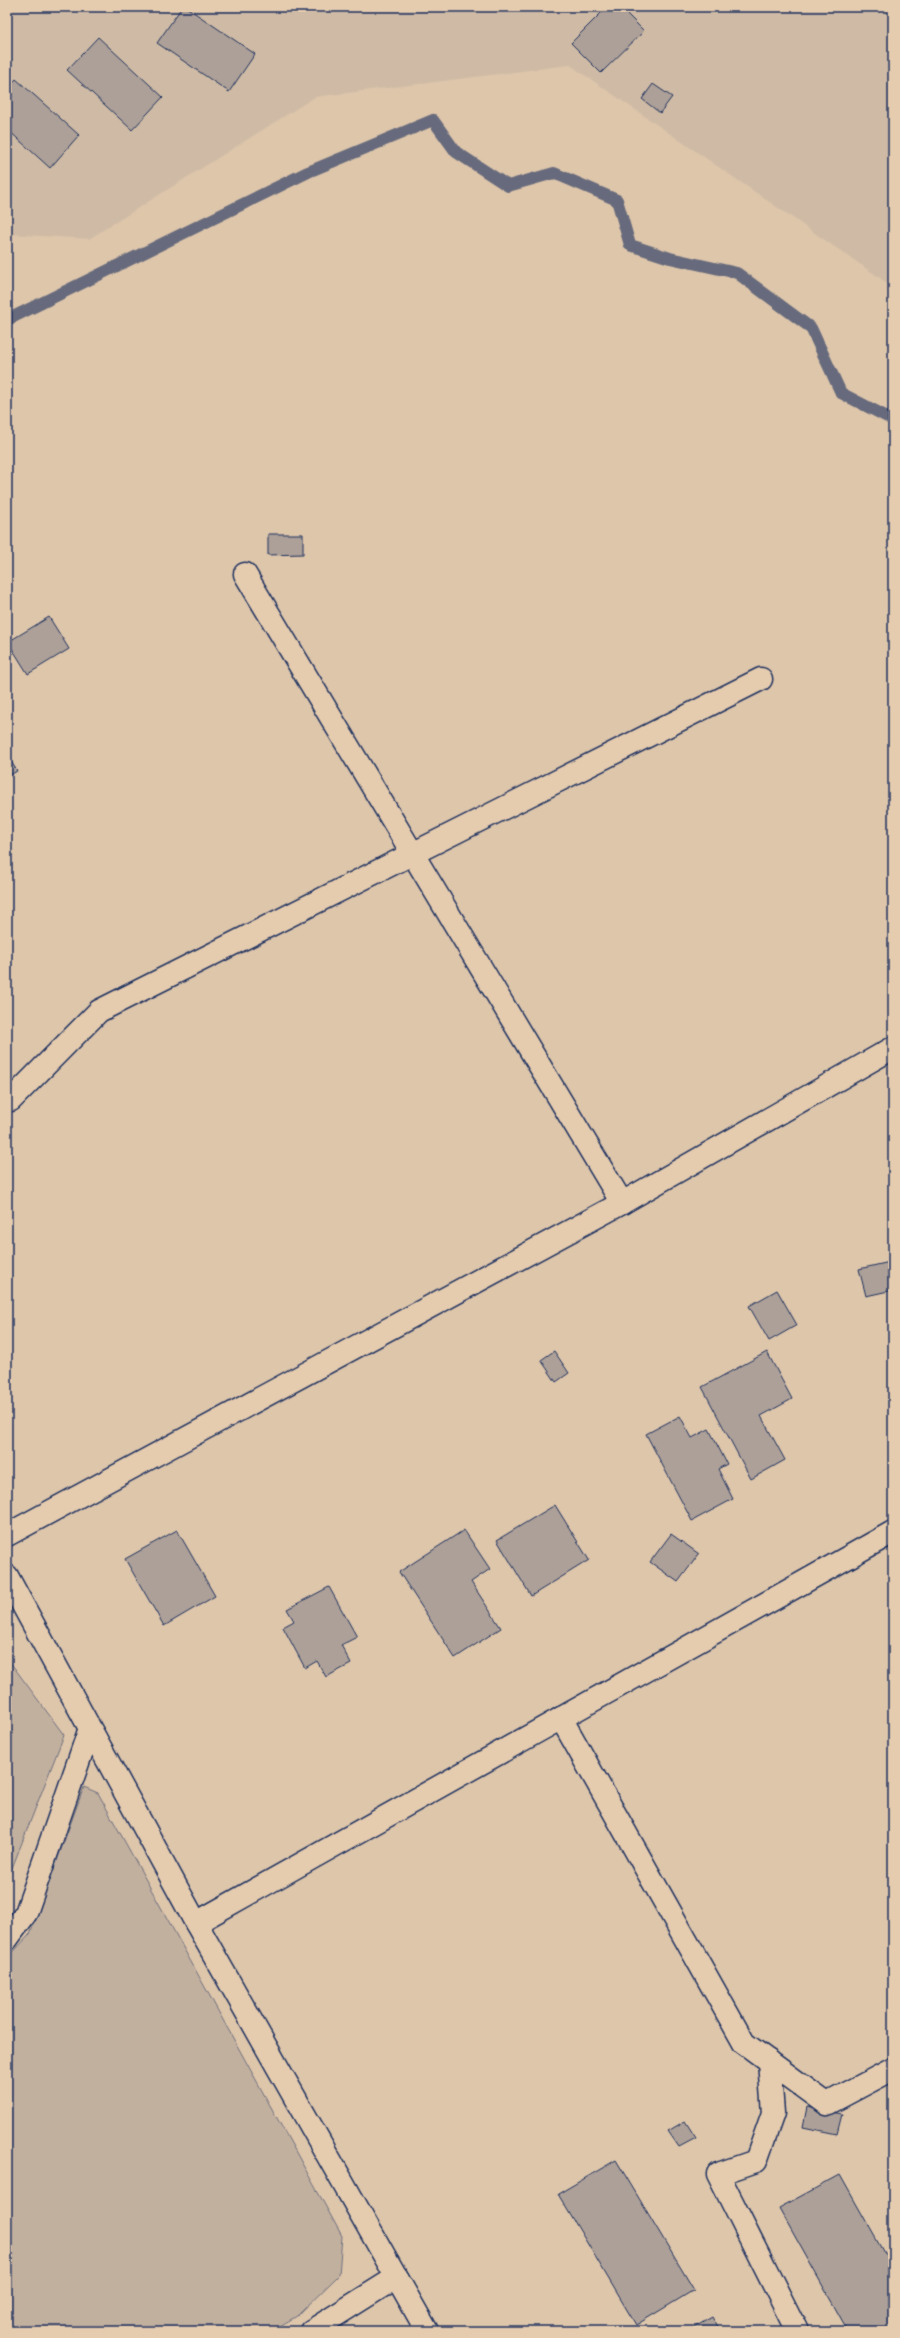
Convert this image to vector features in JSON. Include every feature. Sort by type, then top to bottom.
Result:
[{"type":"street","points":[[245,574],[622,1203]]},
{"type":"street","points":[[11,1100],[99,1011],[411,853],[761,679]]},
{"type":"street","points":[[7,1535],[622,1203],[893,1048]]},
{"type":"street","points":[[196,1923],[893,1532]]},
{"type":"street","points":[[7,1576],[89,1730],[196,1923],[427,2331]]},
{"type":"street","points":[[561,1718],[744,2043],[827,2104],[893,2069]]},
{"type":"street","points":[[7,1939],[26,1913],[89,1730]]},
{"type":"street","points":[[769,2061],[773,2112],[756,2161],[718,2174],[797,2331]]},
{"type":"street","points":[[311,2331],[397,2277]]},
{"type":"shaded area","points":[[7,7],[893,7],[893,287],[570,65],[315,97],[89,239],[7,234]]},
{"type":"shaded area","points":[[7,1658],[64,1735],[7,1881]]},
{"type":"shaded area","points":[[84,1787],[98,1793],[342,2236],[339,2275],[297,2316],[271,2331],[7,2331],[7,1959],[30,1934]]},
{"type":"building","points":[[182,7],[186,7],[255,54],[229,92],[157,43]]},
{"type":"building","points":[[287,7],[320,7],[287,11]]},
{"type":"building","points":[[607,7],[620,7],[644,31],[601,73],[571,43]]},
{"type":"building","points":[[98,37],[163,97],[132,130],[67,70]]},
{"type":"building","points":[[16,79],[79,135],[50,168],[7,129],[7,89]]},
{"type":"building","points":[[653,84],[672,97],[660,113],[642,99]]},
{"type":"building","points":[[268,534],[303,534],[303,554],[268,555]]},
{"type":"building","points":[[49,617],[69,649],[28,674],[8,642]]},
{"type":"building","points":[[7,755],[17,771],[7,777]]},
{"type":"building","points":[[890,1262],[893,1290],[866,1296],[859,1269]]},
{"type":"building","points":[[777,1290],[797,1325],[769,1341],[749,1306]]},
{"type":"building","points":[[554,1351],[569,1373],[556,1382],[541,1360]]},
{"type":"building","points":[[767,1352],[792,1399],[761,1416],[785,1460],[751,1479],[702,1387]]},
{"type":"building","points":[[680,1416],[692,1438],[709,1429],[727,1464],[718,1469],[733,1499],[692,1521],[646,1434]]},
{"type":"building","points":[[555,1505],[589,1560],[531,1596],[497,1540]]},
{"type":"building","points":[[177,1530],[215,1596],[164,1626],[125,1559]]},
{"type":"building","points":[[464,1530],[490,1569],[471,1582],[501,1628],[455,1658],[399,1572]]},
{"type":"building","points":[[671,1534],[699,1554],[678,1582],[650,1562]]},
{"type":"building","points":[[329,1587],[357,1637],[341,1645],[351,1664],[326,1677],[317,1661],[305,1668],[283,1627],[294,1621],[287,1609]]},
{"type":"building","points":[[807,2107],[842,2114],[837,2134],[803,2127]]},
{"type":"building","points":[[685,2121],[696,2138],[679,2147],[668,2131]]},
{"type":"building","points":[[616,2160],[694,2290],[636,2325],[558,2194]]},
{"type":"building","points":[[840,2175],[893,2269],[893,2328],[888,2331],[848,2331],[779,2208]]},
{"type":"building","points":[[712,2317],[720,2331],[688,2331]]},
{"type":"waterway","points":[[7,320],[308,172],[433,120],[456,152],[508,186],[554,173],[617,200],[630,245],[670,258],[737,273],[811,328],[841,393],[893,420]]}]
